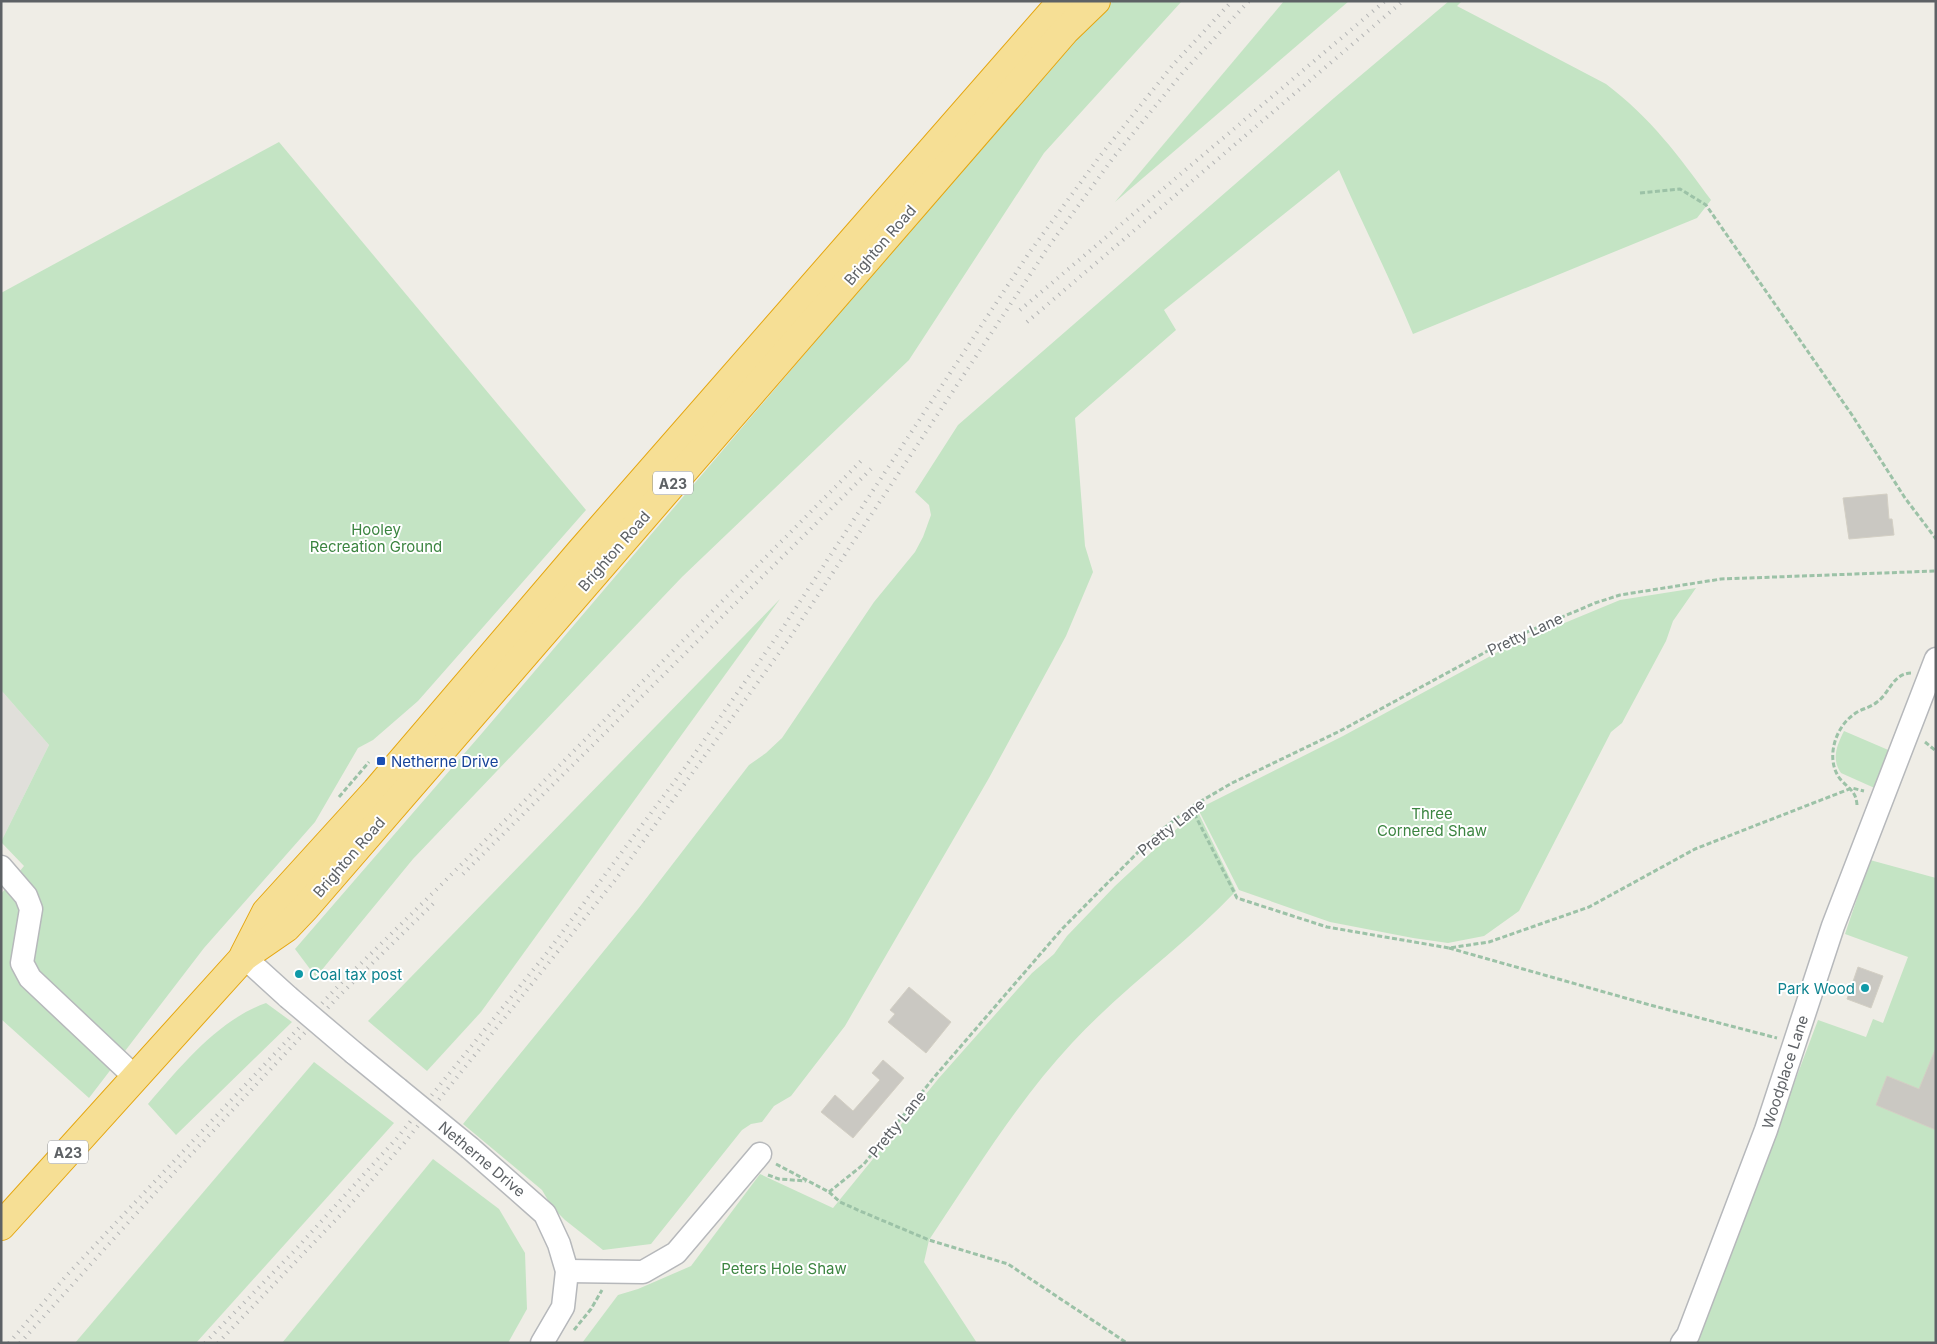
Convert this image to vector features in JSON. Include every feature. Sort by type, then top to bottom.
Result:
[{"type":"highway","name":"Brighton Road","points":[[244,957],[266,912],[376,791],[587,545],[1062,1]]},
{"type":"highway","name":"Brighton Road","points":[[1,1226],[244,957],[286,928],[305,908],[1065,31],[1096,1]]},
{"type":"street","name":"Woodplace Lane","points":[[1682,1343],[1688,1335],[1766,1130],[1833,926],[1933,668]]},
{"type":"street","points":[[1,867],[26,896],[30,910],[22,963],[30,978],[135,1078]]},
{"type":"street","name":"Netherne Drive","points":[[244,957],[288,997],[470,1148],[545,1214],[559,1244],[567,1271],[563,1307],[542,1343]]},
{"type":"street","points":[[567,1271],[613,1270],[643,1272],[676,1253],[754,1161]]},
{"type":"path","points":[[1640,194],[1680,189],[1706,206],[1852,415],[1905,498],[1936,539]]},
{"type":"path","name":"Pretty Lane","points":[[829,1192],[864,1164],[936,1075],[1062,929],[1154,836],[1191,807],[1232,783],[1340,731],[1506,641],[1620,594],[1721,579],[1936,571]]},
{"type":"path","points":[[1884,795],[1852,788],[1841,780],[1834,768],[1831,754],[1841,730],[1852,715],[1878,702],[1894,680],[1908,673],[1933,668]]},
{"type":"path","points":[[1449,948],[1489,942],[1589,907],[1695,849],[1852,788]]},
{"type":"path","points":[[1852,788],[1857,799],[1858,814]]},
{"type":"path","points":[[1191,807],[1237,898],[1327,927],[1449,948],[1650,1005],[1781,1039]]},
{"type":"path","points":[[754,1161],[778,1179],[808,1181]]},
{"type":"path","points":[[754,1161],[808,1181],[829,1192],[840,1202],[929,1240],[1008,1264],[1127,1343]]},
{"type":"path","points":[[570,1336],[591,1310],[613,1270]]},
{"type":"shaded area","points":[[1,690],[49,745],[1,842]]},
{"type":"green space","points":[[1113,1],[1182,1],[1044,153],[909,360],[682,577],[413,859],[316,977],[295,949],[483,732],[1071,41]]},
{"type":"green space","points":[[1284,1],[1349,1],[1115,202]]},
{"type":"green space","points":[[1449,1],[1462,1],[1457,6],[1606,84],[1637,110],[1663,138],[1711,200],[1697,218],[1413,334],[1339,170],[1164,310],[1176,330],[1075,418],[1085,546],[1093,572],[1066,636],[989,778],[845,1026],[791,1096],[774,1106],[762,1122],[751,1124],[742,1130],[651,1244],[603,1250],[565,1220],[552,1207],[542,1190],[463,1124],[638,909],[749,765],[782,738],[874,602],[915,552],[931,515],[929,505],[915,492],[958,425],[1334,98]]},
{"type":"green space","name":"Hooley Recreation Ground","points":[[279,142],[586,510],[418,701],[373,740],[358,748],[315,822],[204,948],[89,1098],[1,1019],[1,894],[24,866],[1,842],[49,745],[1,690],[1,293]]},
{"type":"green space","name":"Three Cornered Shaw","points":[[1696,588],[1673,621],[1666,641],[1622,723],[1611,732],[1519,911],[1484,936],[1448,943],[1413,938],[1330,922],[1239,890],[1198,809],[1343,736],[1509,646],[1620,600]]},
{"type":"green space","points":[[780,599],[481,1012],[427,1071],[368,1021]]},
{"type":"green space","points":[[1844,731],[1893,752],[1879,790],[1841,773],[1838,768],[1836,752]]},
{"type":"green space","name":"Peters Hole Shaw","points":[[1197,810],[1236,891],[1072,1043],[1014,1114],[929,1240],[924,1262],[977,1343],[582,1343],[618,1295],[638,1289],[691,1266],[760,1174],[833,1208],[939,1078],[1032,973],[1054,954],[1067,936],[1115,886]]},
{"type":"green space","points":[[1870,860],[1936,878],[1936,1343],[1696,1343],[1818,1020],[1866,1037],[1873,1019],[1883,1023],[1908,957],[1845,934]]},
{"type":"green space","points":[[266,1003],[292,1022],[176,1135],[148,1104],[187,1060],[216,1033],[248,1011]]},
{"type":"green space","points":[[314,1062],[394,1123],[196,1343],[75,1343]]},
{"type":"green space","points":[[433,1159],[499,1209],[525,1253],[527,1309],[508,1343],[282,1343]]},
{"type":"building","points":[[1887,494],[1889,519],[1892,519],[1894,535],[1849,539],[1843,498]]},
{"type":"building","name":"Park Wood","points":[[1858,967],[1883,976],[1871,1008],[1847,999]]},
{"type":"building","points":[[909,987],[951,1022],[926,1053],[888,1022],[895,1014],[890,1010]]},
{"type":"building","points":[[1935,1050],[1936,1130],[1876,1105],[1887,1076],[1919,1089]]},
{"type":"building","points":[[883,1060],[904,1078],[853,1138],[821,1112],[835,1095],[853,1111],[880,1080],[872,1073]]},
{"type":"railway","points":[[205,1343],[297,1248],[397,1138],[546,954],[686,766],[780,632],[1029,253],[1100,156],[1172,66],[1232,1]]},
{"type":"railway","points":[[218,1343],[349,1206],[405,1142],[616,879],[789,639],[1049,246],[1113,158],[1184,71],[1249,1]]},
{"type":"railway","points":[[1020,310],[1385,1]]},
{"type":"railway","points":[[1027,322],[1403,1]]},
{"type":"railway","points":[[9,1343],[66,1276],[342,982],[442,884],[863,459]]},
{"type":"railway","points":[[463,874],[871,469]]},
{"type":"railway","points":[[20,1343],[144,1205],[339,996],[436,901]]},
{"type":"place","name":"Netherne Drive","points":[[381,761]]},
{"type":"place","name":"Coal tax post","points":[[299,974]]},
{"type":"place","name":"Park Wood","points":[[1865,988]]}]
